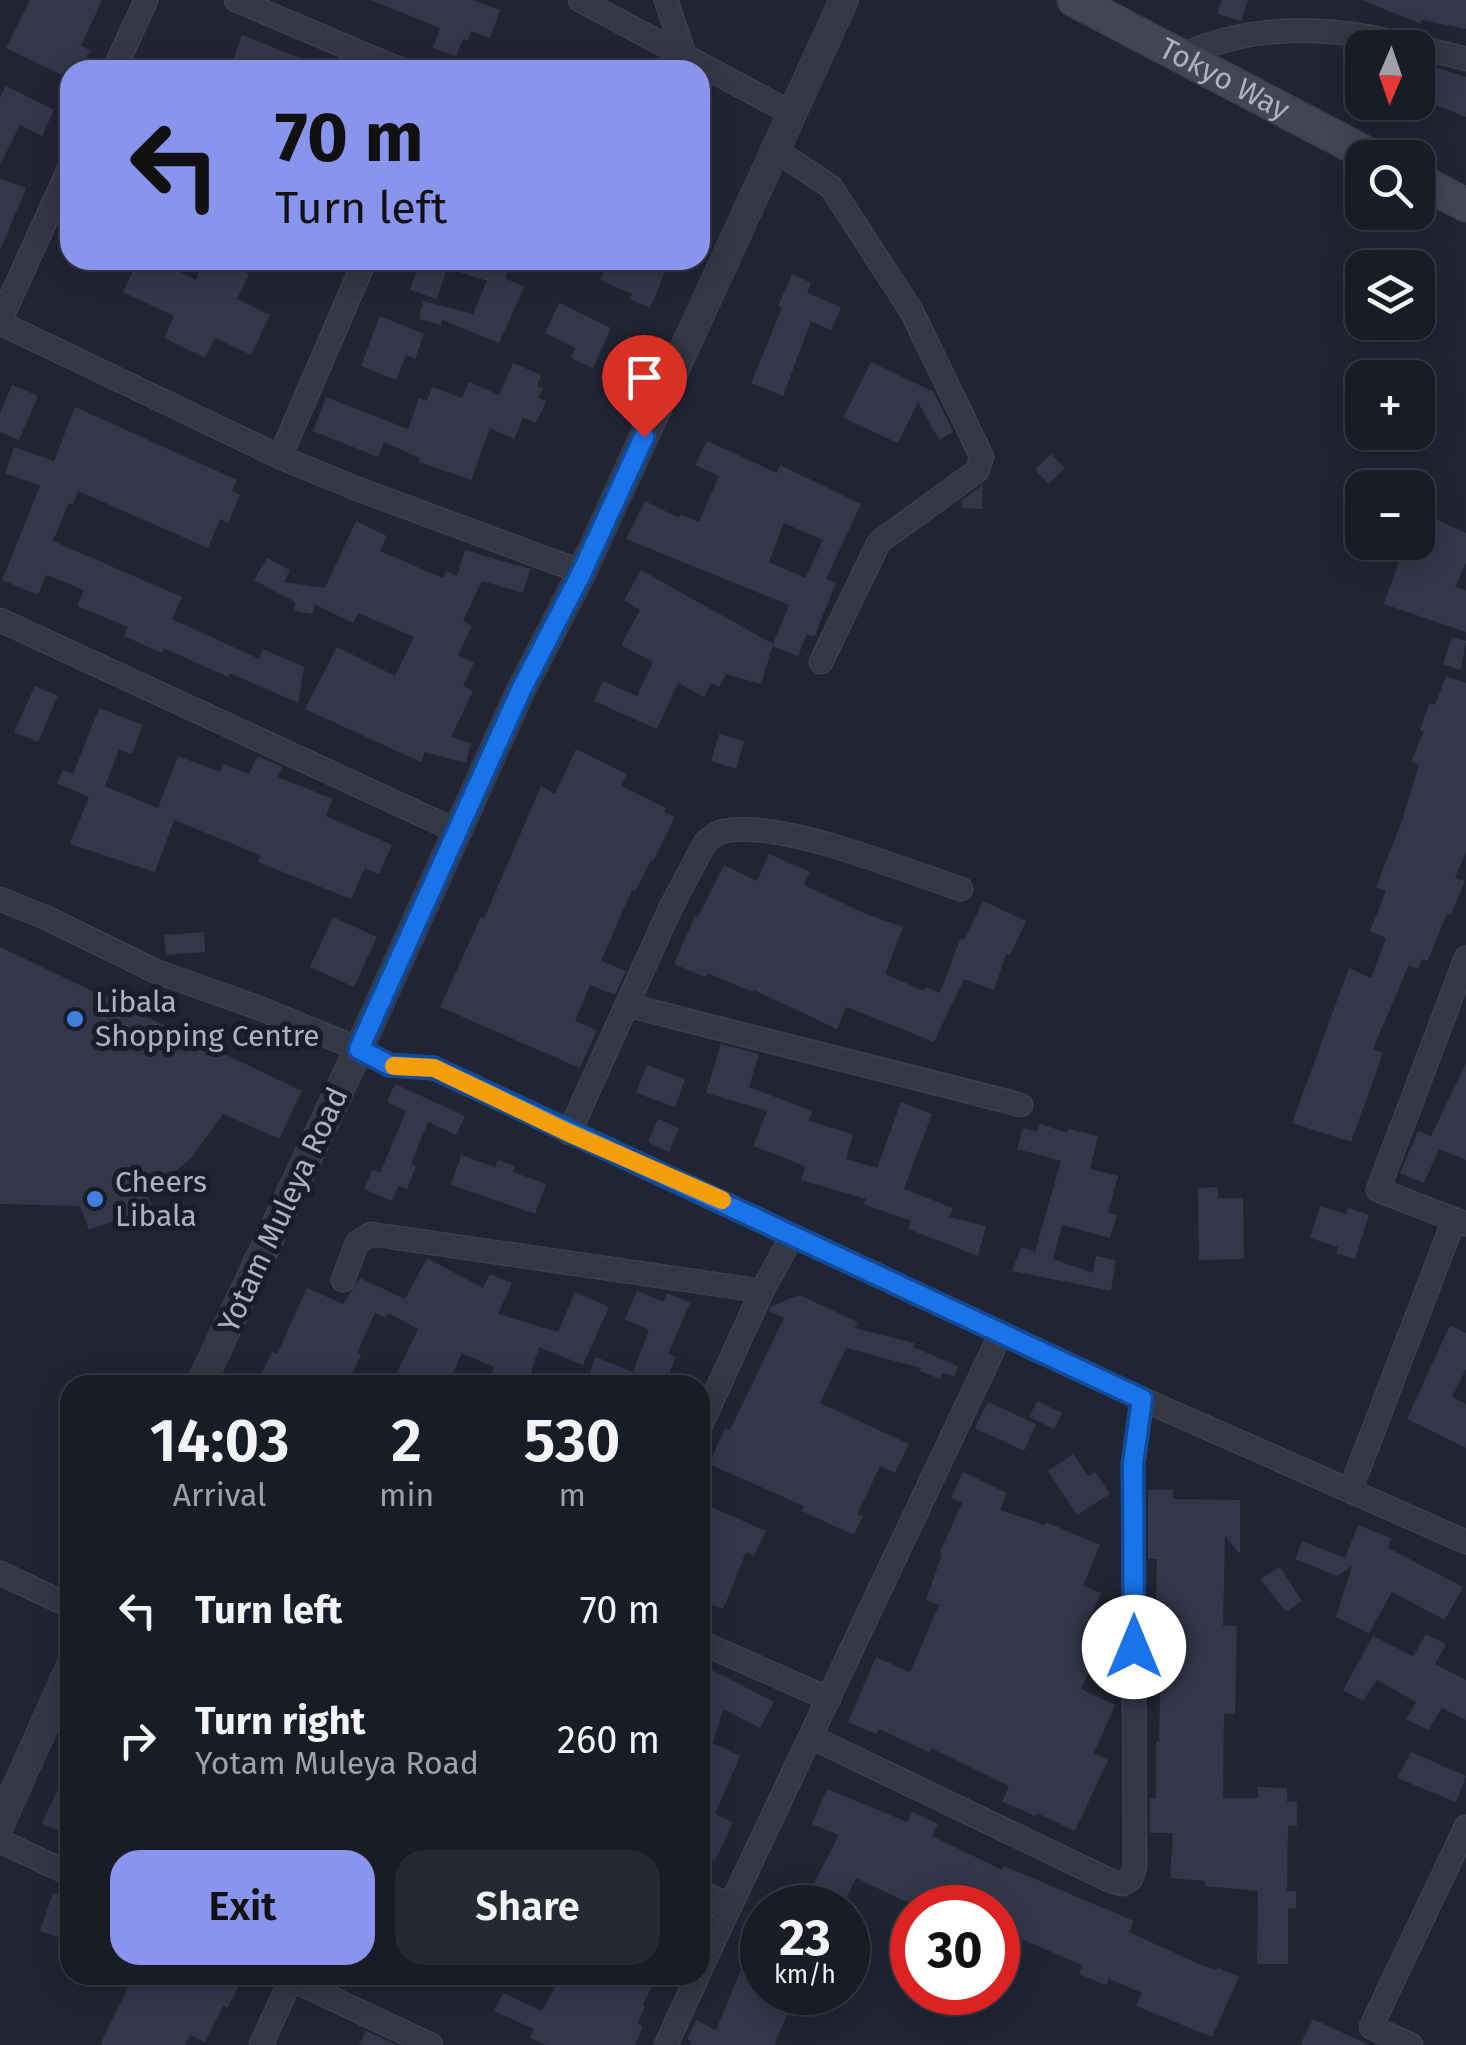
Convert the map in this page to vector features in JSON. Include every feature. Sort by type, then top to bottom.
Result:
[{"type":"main road","name":"Tokyo Way","points":[[1074,0],[1345,143]]},
{"type":"main road","points":[[1435,189],[1466,206]]},
{"type":"street","points":[[119,60],[146,0]]},
{"type":"street","points":[[236,0],[378,60]]},
{"type":"street","points":[[580,0],[692,60]]},
{"type":"street","points":[[666,0],[685,56]]},
{"type":"street","name":"Yotam Muleya Road","points":[[205,1375],[359,1049],[521,690],[582,572],[844,0]]},
{"type":"street","points":[[1180,56],[1216,40],[1281,28],[1384,37],[1466,59]]},
{"type":"street","points":[[710,69],[793,114]]},
{"type":"street","points":[[777,151],[832,187],[912,312],[982,457],[977,471],[878,542],[821,662]]},
{"type":"street","points":[[60,189],[0,322],[280,457],[582,572]]},
{"type":"street","points":[[280,457],[361,270]]},
{"type":"street","points":[[0,620],[459,832]]},
{"type":"street","points":[[569,1133],[696,860],[714,835],[724,831],[766,830],[808,839],[961,889]]},
{"type":"street","points":[[0,899],[155,971],[359,1049],[389,1065],[434,1068],[1142,1399],[1466,1542]]},
{"type":"street","points":[[1350,1491],[1460,1222],[1378,1190],[1466,958]]},
{"type":"street","points":[[628,1005],[1022,1106]]},
{"type":"street","points":[[342,1280],[357,1243],[371,1234],[762,1291]]},
{"type":"street","points":[[710,1405],[792,1236]]},
{"type":"street","points":[[710,1947],[1001,1333]]},
{"type":"street","points":[[811,1736],[1114,1882],[1123,1884],[1131,1879],[1135,1867],[1133,1464],[1142,1399]]},
{"type":"street","points":[[0,1573],[60,1601]]},
{"type":"street","points":[[710,1646],[829,1699]]},
{"type":"street","points":[[0,1824],[60,1690]]},
{"type":"street","points":[[1410,2045],[1371,2027],[1466,1827]]},
{"type":"street","points":[[0,1841],[60,1869]]},
{"type":"street","points":[[710,1896],[729,1905]]},
{"type":"street","points":[[261,2045],[285,1985]]},
{"type":"street","points":[[308,1985],[431,2045]]},
{"type":"street","points":[[666,2045],[693,1985]]},
{"type":"building","points":[[30,0],[102,0],[81,46],[90,50],[85,60],[60,60],[60,74],[6,48]]},
{"type":"building","points":[[371,0],[472,0],[500,10],[490,38],[471,31],[456,56],[433,48],[440,28]]},
{"type":"building","points":[[1222,0],[1248,0],[1241,21],[1217,14]]},
{"type":"building","points":[[1362,0],[1466,0],[1466,29],[1422,20],[1421,24]]},
{"type":"building","points":[[242,35],[305,60],[233,60]]},
{"type":"building","points":[[1435,67],[1466,77],[1466,117],[1435,105]]},
{"type":"building","points":[[6,86],[54,110],[42,136],[20,125],[0,165],[0,98]]},
{"type":"building","points":[[0,178],[26,188],[0,251]]},
{"type":"building","points":[[133,270],[176,270],[196,280],[200,270],[240,270],[249,274],[237,299],[270,315],[251,355],[215,338],[205,358],[164,338],[174,316],[123,292]]},
{"type":"building","points":[[417,270],[446,270],[437,299],[410,290]]},
{"type":"building","points":[[453,270],[509,270],[505,278],[524,287],[499,343],[442,320],[441,325],[419,319],[423,301],[473,314],[487,281]]},
{"type":"building","points":[[604,270],[666,270],[650,308],[630,299],[632,294],[600,280]]},
{"type":"building","points":[[792,274],[811,283],[807,292],[841,308],[831,330],[811,321],[783,396],[751,383]]},
{"type":"building","points":[[559,303],[611,328],[593,368],[571,358],[576,348],[545,333]]},
{"type":"building","points":[[380,316],[424,334],[415,359],[406,355],[396,380],[361,366]]},
{"type":"building","points":[[871,362],[934,392],[953,432],[939,440],[918,402],[898,443],[843,418]]},
{"type":"building","points":[[513,363],[541,375],[537,386],[543,389],[538,398],[546,401],[536,423],[523,418],[514,439],[490,428],[471,480],[419,462],[420,458],[384,442],[378,457],[313,431],[326,397],[408,429],[419,398],[427,401],[432,387],[462,398],[469,382],[499,395]]},
{"type":"building","points":[[12,385],[38,396],[19,440],[0,432],[0,413]]},
{"type":"building","points":[[75,407],[237,480],[232,491],[240,495],[228,523],[220,519],[208,548],[78,491],[53,541],[182,597],[172,619],[259,659],[263,649],[304,667],[298,703],[230,673],[228,677],[164,648],[162,653],[124,636],[128,627],[77,606],[84,590],[46,575],[38,595],[2,580],[40,486],[5,473],[14,447],[54,461]]},
{"type":"building","points":[[707,441],[777,473],[780,465],[861,504],[826,579],[836,583],[814,637],[807,634],[798,656],[772,646],[789,605],[626,539],[645,501],[679,518],[680,514],[699,522],[719,476],[695,465]],"holes":[[[784,523],[823,540],[805,578],[769,562]]]},
{"type":"building","points":[[1051,454],[1065,468],[1049,484],[1035,470]]},
{"type":"building","points":[[983,485],[982,509],[962,508],[962,500]]},
{"type":"building","points":[[1435,519],[1466,533],[1466,563],[1455,587],[1466,590],[1466,632],[1384,604],[1400,560],[1435,560]]},
{"type":"building","points":[[356,521],[387,536],[380,551],[443,578],[446,571],[457,576],[465,550],[530,569],[523,593],[482,581],[463,621],[472,626],[458,655],[474,663],[463,686],[473,691],[451,737],[471,743],[466,763],[425,752],[421,762],[305,709],[337,647],[395,676],[414,637],[358,613],[353,623],[314,604],[313,614],[294,611],[295,602],[254,580],[267,558],[290,570],[284,582],[325,588]]},
{"type":"building","points":[[641,570],[773,644],[761,684],[726,674],[719,687],[711,683],[704,697],[678,683],[657,729],[594,701],[603,681],[637,696],[653,662],[621,645],[640,610],[624,600]]},
{"type":"building","points":[[1452,637],[1466,641],[1461,670],[1443,664]]},
{"type":"building","points":[[1446,676],[1466,683],[1466,852],[1455,878],[1465,881],[1428,961],[1422,959],[1418,969],[1409,965],[1373,1049],[1383,1053],[1351,1142],[1292,1123],[1349,968],[1371,978],[1386,938],[1370,931],[1386,891],[1376,887],[1419,765],[1411,762],[1424,731],[1420,730],[1429,703],[1435,705]]},
{"type":"building","points":[[35,686],[58,696],[38,742],[14,732]]},
{"type":"building","points":[[99,708],[143,725],[132,754],[119,750],[105,786],[158,808],[178,756],[220,772],[223,764],[249,774],[257,756],[282,767],[278,777],[333,799],[326,816],[392,845],[379,874],[365,868],[351,899],[258,862],[260,855],[174,820],[155,872],[70,844],[89,797],[57,783],[63,770],[73,774]]},
{"type":"building","points":[[719,734],[744,741],[736,769],[711,761]]},
{"type":"building","points":[[576,749],[627,774],[621,786],[666,808],[664,812],[675,817],[653,862],[635,892],[632,890],[601,961],[626,971],[615,995],[590,985],[575,1021],[597,1030],[580,1068],[440,1007],[481,917],[484,919],[541,786],[555,794]]},
{"type":"building","points":[[769,854],[810,872],[804,885],[903,927],[885,974],[924,991],[926,987],[940,993],[960,939],[964,940],[983,901],[1026,921],[1010,955],[1006,954],[994,990],[964,979],[934,1042],[846,1007],[837,1029],[754,990],[674,964],[724,865],[757,881]]},
{"type":"building","points":[[333,917],[377,937],[354,987],[310,967]]},
{"type":"building","points":[[204,932],[205,952],[166,955],[164,935]]},
{"type":"building","name":"Libala Shopping Centre","points":[[0,947],[302,1091],[279,1139],[223,1114],[192,1157],[177,1170],[142,1182],[152,1207],[89,1230],[80,1206],[0,1204]]},
{"type":"building","points":[[721,1044],[759,1054],[749,1087],[812,1111],[809,1121],[853,1134],[846,1159],[877,1168],[901,1102],[932,1114],[904,1189],[953,1208],[949,1217],[986,1226],[978,1256],[908,1229],[911,1221],[864,1204],[866,1199],[801,1180],[805,1166],[753,1146],[767,1111],[706,1093]]},
{"type":"building","points":[[1466,1063],[1466,1160],[1439,1149],[1424,1183],[1400,1173],[1418,1131],[1431,1136]]},
{"type":"building","points":[[647,1065],[685,1079],[675,1107],[636,1093]]},
{"type":"building","points":[[395,1084],[465,1116],[456,1135],[428,1122],[411,1164],[416,1167],[407,1189],[398,1186],[392,1201],[364,1189],[372,1170],[380,1173],[406,1111],[387,1102]]},
{"type":"building","points":[[658,1119],[679,1128],[669,1152],[648,1142]]},
{"type":"building","points":[[1040,1124],[1068,1133],[1068,1129],[1098,1136],[1090,1169],[1118,1176],[1108,1212],[1117,1215],[1110,1238],[1062,1225],[1053,1259],[1093,1273],[1096,1256],[1116,1260],[1111,1291],[1012,1271],[1021,1247],[1035,1252],[1061,1161],[1017,1149],[1023,1128],[1037,1132]]},
{"type":"building","points":[[461,1155],[495,1167],[498,1160],[515,1166],[513,1172],[546,1184],[535,1214],[451,1185]]},
{"type":"building","points":[[1218,1187],[1218,1198],[1243,1198],[1244,1259],[1199,1260],[1198,1188]]},
{"type":"building","points":[[1320,1206],[1346,1214],[1348,1208],[1369,1215],[1355,1259],[1336,1253],[1338,1247],[1310,1238]]},
{"type":"building","points":[[427,1258],[483,1288],[490,1274],[512,1283],[498,1314],[558,1332],[575,1292],[609,1307],[583,1365],[539,1347],[530,1375],[491,1375],[494,1367],[462,1353],[452,1375],[401,1375],[397,1373],[418,1329],[388,1313],[386,1318],[375,1313],[351,1375],[261,1375],[272,1352],[277,1354],[307,1288],[343,1304],[360,1278],[405,1299]]},
{"type":"building","points":[[637,1291],[663,1302],[667,1293],[690,1303],[668,1354],[676,1357],[669,1375],[589,1375],[596,1357],[633,1372],[649,1330],[625,1319]]},
{"type":"building","points":[[799,1295],[858,1322],[855,1328],[914,1343],[913,1347],[958,1366],[955,1376],[942,1373],[940,1379],[920,1371],[921,1368],[846,1348],[820,1403],[909,1444],[895,1473],[880,1466],[857,1515],[863,1516],[854,1535],[802,1511],[804,1506],[710,1464],[725,1428],[730,1430],[784,1318],[769,1311],[771,1306]]},
{"type":"building","points":[[1450,1325],[1466,1333],[1466,1369],[1452,1397],[1466,1404],[1466,1448],[1407,1419]]},
{"type":"building","points":[[1037,1401],[1062,1413],[1054,1429],[1029,1417]]},
{"type":"building","points":[[988,1402],[1036,1424],[1024,1451],[975,1428]]},
{"type":"building","points":[[1073,1454],[1088,1476],[1095,1472],[1110,1494],[1077,1515],[1048,1471]]},
{"type":"building","points":[[963,1472],[1007,1493],[1000,1510],[1045,1525],[1046,1522],[1100,1545],[1083,1586],[1101,1593],[1081,1640],[1100,1648],[1081,1689],[1115,1705],[1094,1753],[1108,1760],[1075,1831],[1002,1802],[1009,1786],[931,1748],[929,1752],[879,1729],[876,1734],[848,1722],[876,1657],[910,1672],[939,1605],[926,1600],[940,1552],[962,1503],[951,1498]]},
{"type":"building","points":[[1148,1490],[1173,1490],[1173,1499],[1240,1500],[1240,1554],[1225,1536],[1223,1626],[1237,1626],[1235,1714],[1224,1714],[1223,1798],[1258,1798],[1258,1787],[1287,1788],[1287,1802],[1297,1802],[1297,1826],[1288,1826],[1287,1891],[1296,1891],[1296,1909],[1288,1908],[1288,1964],[1257,1964],[1258,1891],[1170,1878],[1173,1833],[1150,1833],[1150,1798],[1156,1798],[1159,1742],[1162,1602],[1156,1602],[1157,1559],[1148,1559]]},
{"type":"building","points":[[710,1506],[766,1531],[754,1556],[746,1552],[723,1609],[710,1604]]},
{"type":"building","points":[[1358,1525],[1391,1538],[1388,1548],[1463,1587],[1445,1620],[1392,1592],[1369,1633],[1336,1617],[1352,1566],[1337,1576],[1295,1559],[1302,1541],[1345,1558]]},
{"type":"building","points":[[1280,1567],[1302,1601],[1286,1612],[1260,1579]]},
{"type":"building","points":[[1426,1634],[1446,1644],[1435,1664],[1466,1680],[1466,1720],[1442,1708],[1428,1730],[1406,1719],[1416,1702],[1377,1680],[1363,1701],[1343,1690],[1373,1636],[1413,1656]]},
{"type":"building","points":[[710,1669],[774,1702],[760,1728],[723,1709],[713,1743],[740,1756],[715,1814],[733,1822],[715,1861],[710,1859]]},
{"type":"building","points":[[1411,1752],[1466,1776],[1456,1802],[1397,1778]]},
{"type":"building","points":[[60,1784],[60,1831],[42,1823]]},
{"type":"building","points":[[827,1789],[907,1822],[912,1812],[938,1824],[932,1836],[1002,1870],[1004,1866],[1134,1921],[1129,1932],[1201,1965],[1239,1977],[1212,2037],[1136,2006],[1142,1993],[1109,1979],[1106,1985],[1079,1974],[1082,1965],[1020,1938],[1020,1885],[890,1885],[890,1894],[856,1878],[853,1885],[813,1885],[839,1835],[812,1824]]},
{"type":"building","points":[[53,1893],[60,1895],[60,1938],[40,1931]]},
{"type":"building","points":[[740,1972],[740,2015],[787,2015],[774,2045],[690,2045],[692,2041],[687,2039],[696,2020],[716,2030]]},
{"type":"building","points":[[129,1985],[239,1985],[228,2008],[223,2006],[205,2042],[190,2035],[185,2045],[100,2045]]},
{"type":"building","points":[[556,1985],[652,1985],[637,2024],[643,2026],[635,2045],[547,2045],[530,2038],[534,2029],[494,2011],[503,1993],[542,2011]]},
{"type":"building","points":[[1313,2019],[1369,2045],[1300,2045]]},
{"type":"building","points":[[366,2031],[396,2045],[359,2045]]},
{"type":"slow traffic","points":[[394,1066],[434,1068],[722,1200]]},
{"type":"place","name":"Libala Shopping Centre","points":[[75,1019]]},
{"type":"place","name":"Cheers Libala","points":[[95,1199]]},
{"type":"route","points":[[644,437],[582,572],[521,690],[359,1049],[400,1068],[434,1068],[1142,1399],[1133,1464],[1134,1647]]}]
